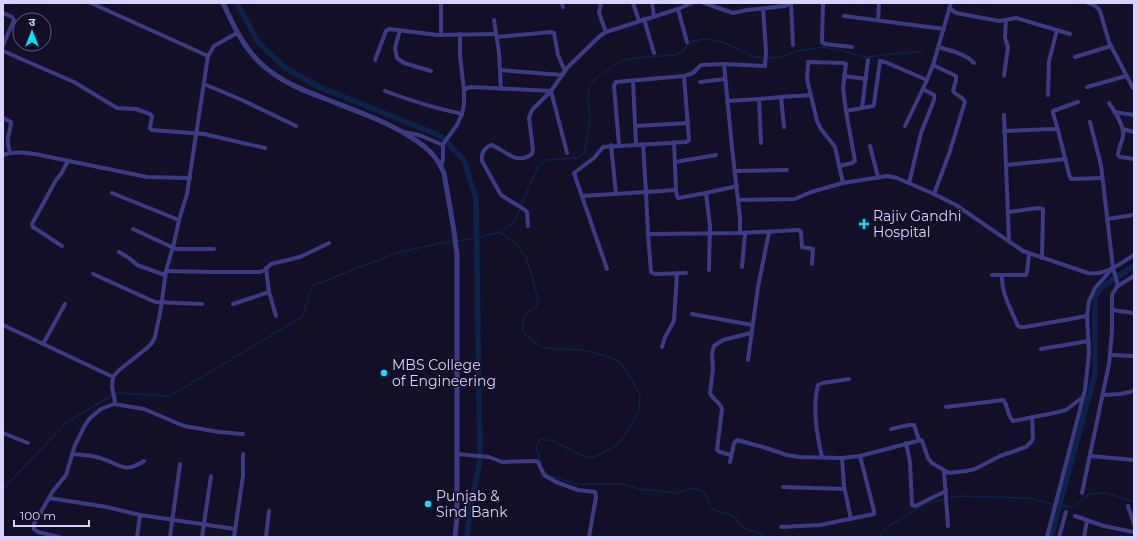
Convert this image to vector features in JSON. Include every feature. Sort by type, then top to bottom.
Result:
[{"type":"street","points":[[90,3],[208,56]]},
{"type":"street","points":[[223,3],[237,32],[256,59],[267,69],[283,80],[308,92],[363,114],[401,132],[429,150],[441,166],[444,173],[457,255],[457,454],[455,537]]},
{"type":"street","points":[[441,3],[441,34]]},
{"type":"street","points":[[601,3],[599,13],[606,32]]},
{"type":"street","points":[[634,3],[639,22]]},
{"type":"street","points":[[652,3],[654,16]]},
{"type":"street","points":[[528,226],[527,212],[501,195],[484,165],[482,155],[487,147],[491,145],[505,154],[518,159],[526,158],[532,154],[534,150],[529,118],[530,113],[552,91],[572,63],[600,36],[606,32],[678,9],[685,4],[692,3]]},
{"type":"street","points":[[704,3],[733,13],[785,6],[791,3],[793,46]]},
{"type":"street","points":[[823,3],[822,42],[825,44],[852,47]]},
{"type":"street","points":[[878,20],[880,3]]},
{"type":"street","points":[[905,126],[933,65],[951,3]]},
{"type":"street","points":[[1088,3],[1098,7],[1111,46],[1133,88]]},
{"type":"street","points":[[949,8],[956,13],[999,21],[1016,18],[1070,34]]},
{"type":"street","points":[[678,9],[687,42]]},
{"type":"street","points":[[619,145],[614,86],[617,82],[684,76],[693,74],[700,66],[724,64],[765,66],[766,58],[763,9]]},
{"type":"street","points":[[3,13],[12,17],[14,20],[3,45]]},
{"type":"street","points":[[844,16],[944,29]]},
{"type":"street","points":[[644,19],[654,53]]},
{"type":"street","points":[[494,20],[497,35],[500,89]]},
{"type":"street","points":[[1004,76],[1008,47],[1006,38],[1006,20]]},
{"type":"street","points":[[375,60],[386,31],[392,29],[441,34],[497,35],[551,32],[554,33],[558,55],[565,71]]},
{"type":"street","points":[[400,30],[396,48],[397,58],[404,63],[431,71]]},
{"type":"street","points":[[1048,95],[1049,61],[1057,30]]},
{"type":"street","points":[[114,403],[112,377],[118,370],[148,348],[155,337],[166,273],[187,194],[195,133],[208,56],[214,46],[237,32]]},
{"type":"street","points":[[441,166],[443,144],[457,125],[462,114],[464,104],[460,34]]},
{"type":"street","points":[[1075,57],[1111,46]]},
{"type":"street","points":[[938,50],[965,56],[974,63]]},
{"type":"street","points":[[3,51],[74,82],[118,108],[136,109],[150,114],[152,116],[150,128],[152,130],[195,133],[265,148]]},
{"type":"street","points":[[862,108],[868,60]]},
{"type":"street","points":[[846,111],[872,106],[874,104],[880,61],[927,80]]},
{"type":"street","points":[[839,166],[855,161],[843,88],[846,66],[844,63],[808,62],[807,79],[817,121],[821,129],[835,147],[839,166],[843,183]]},
{"type":"street","points":[[724,64],[742,233],[742,268]]},
{"type":"street","points":[[933,65],[956,76],[953,91],[965,102],[949,154],[934,194]]},
{"type":"street","points":[[500,70],[562,76]]},
{"type":"street","points":[[607,270],[574,173],[594,158],[603,147],[611,145],[686,142],[689,140],[684,76]]},
{"type":"street","points":[[844,76],[866,79]]},
{"type":"street","points":[[1087,86],[1126,76]]},
{"type":"street","points":[[700,82],[726,79]]},
{"type":"street","points":[[633,81],[636,144]]},
{"type":"street","points":[[204,84],[296,126]]},
{"type":"street","points":[[464,91],[467,88],[472,87],[552,91]]},
{"type":"street","points":[[909,183],[921,133],[934,100],[934,96],[923,89]]},
{"type":"street","points":[[385,91],[430,107],[462,114]]},
{"type":"street","points":[[552,91],[567,153]]},
{"type":"street","points":[[727,101],[810,94]]},
{"type":"street","points":[[781,97],[784,127]]},
{"type":"street","points":[[759,99],[761,142]]},
{"type":"street","points":[[1078,102],[1053,111],[1069,174],[1071,179],[1102,178]]},
{"type":"street","points":[[1109,103],[1123,129],[1123,137],[1118,155],[1120,157],[1134,158]]},
{"type":"street","points":[[1114,112],[1134,115]]},
{"type":"street","points":[[1004,115],[1009,241]]},
{"type":"street","points":[[3,118],[11,122],[7,142],[10,152]]},
{"type":"street","points":[[1090,122],[1101,165],[1113,268],[1118,284]]},
{"type":"street","points":[[635,126],[688,124]]},
{"type":"street","points":[[1123,129],[1134,132]]},
{"type":"street","points":[[1004,131],[1058,130]]},
{"type":"street","points":[[401,132],[419,135],[443,144]]},
{"type":"street","points":[[674,142],[676,196],[678,198],[737,186]]},
{"type":"street","points":[[643,144],[651,272],[655,274],[686,273]]},
{"type":"street","points":[[611,145],[616,194]]},
{"type":"street","points":[[870,146],[878,177]]},
{"type":"street","points":[[3,154],[20,152],[147,176],[190,178]]},
{"type":"street","points":[[675,162],[716,155]]},
{"type":"street","points":[[1006,165],[1066,159]]},
{"type":"street","points":[[62,246],[33,227],[32,224],[68,161]]},
{"type":"street","points":[[735,171],[787,170]]},
{"type":"street","points":[[738,200],[795,199],[811,192],[843,183],[878,177],[892,177],[909,183],[956,205],[1029,254],[1093,274],[1103,273],[1134,255]]},
{"type":"street","points":[[582,196],[676,190]]},
{"type":"street","points":[[112,192],[179,220]]},
{"type":"street","points":[[706,193],[710,233],[709,270]]},
{"type":"street","points":[[1008,212],[1038,208],[1043,209],[1042,258]]},
{"type":"street","points":[[1107,219],[1134,215]]},
{"type":"street","points":[[133,229],[179,250],[214,249]]},
{"type":"street","points":[[648,234],[742,233],[798,230],[801,231],[802,247],[813,249],[812,264]]},
{"type":"street","points":[[748,360],[758,287],[769,232]]},
{"type":"street","points":[[119,252],[137,265],[166,273],[257,272],[262,271],[271,264],[300,257],[329,243]]},
{"type":"street","points":[[992,275],[1026,275],[1029,254]]},
{"type":"street","points":[[266,268],[269,292],[276,316]]},
{"type":"street","points":[[1047,537],[1083,396],[1088,365],[1089,341],[1087,308],[1091,294],[1113,268]]},
{"type":"street","points":[[662,347],[666,335],[674,321],[677,273]]},
{"type":"street","points":[[93,274],[155,302],[202,304]]},
{"type":"street","points":[[1002,275],[1004,292],[1018,326],[1020,327],[1087,316]]},
{"type":"street","points":[[1082,493],[1110,355],[1112,295],[1118,284],[1134,276]]},
{"type":"street","points":[[233,304],[269,292]]},
{"type":"street","points":[[43,344],[65,304]]},
{"type":"street","points":[[1112,310],[1134,313]]},
{"type":"street","points":[[692,314],[752,325]]},
{"type":"street","points":[[3,325],[112,377]]},
{"type":"street","points":[[731,455],[717,450],[722,409],[720,404],[711,396],[710,393],[712,354],[714,346],[723,340],[751,333]]},
{"type":"street","points":[[1041,349],[1089,341]]},
{"type":"street","points":[[1110,355],[1134,356]]},
{"type":"street","points":[[822,457],[817,436],[816,404],[818,385],[849,379]]},
{"type":"street","points":[[1103,395],[1134,391]]},
{"type":"street","points":[[946,407],[1003,400],[1006,402],[1010,417],[1013,421],[1066,410],[1083,396]]},
{"type":"street","points":[[59,537],[38,532],[34,528],[34,524],[49,498],[66,475],[78,437],[90,418],[100,409],[114,403],[132,406],[144,409],[184,426],[219,432],[243,434]]},
{"type":"street","points":[[891,429],[914,425],[919,440],[922,441],[930,461],[951,474],[970,470],[1000,456],[1026,447],[1032,441],[1033,437],[1032,417]]},
{"type":"street","points":[[3,433],[28,443]]},
{"type":"street","points":[[730,462],[734,443],[738,440],[787,455],[842,458],[860,456],[919,440]]},
{"type":"street","points":[[906,443],[910,462],[912,505],[915,506],[946,493]]},
{"type":"street","points":[[72,454],[101,458],[118,466],[127,468],[134,467],[144,461]]},
{"type":"street","points":[[234,537],[243,476],[243,454]]},
{"type":"street","points":[[457,454],[489,458],[502,462],[536,461],[538,462],[544,475],[556,482],[578,490],[595,492],[596,497],[589,537]]},
{"type":"street","points":[[781,527],[820,525],[873,515],[874,512],[860,456]]},
{"type":"street","points":[[1090,456],[1134,460]]},
{"type":"street","points":[[842,458],[844,489],[851,519]]},
{"type":"street","points":[[170,537],[180,464]]},
{"type":"street","points":[[944,470],[948,526]]},
{"type":"street","points":[[202,537],[211,476]]},
{"type":"street","points":[[783,487],[844,489]]},
{"type":"street","points":[[49,498],[107,507],[140,515],[235,528]]},
{"type":"street","points":[[1128,506],[1134,524]]},
{"type":"street","points":[[266,537],[269,510]]},
{"type":"street","points":[[1059,537],[1066,512]]},
{"type":"street","points":[[137,537],[140,515]]},
{"type":"street","points":[[1075,516],[1112,528],[1134,532]]},
{"type":"street","points":[[1084,537],[1087,521]]},
{"type":"waterway","points":[[237,3],[258,42],[284,67],[319,87],[441,136],[464,160],[476,199],[480,461],[470,509],[467,537]]},
{"type":"waterway","points":[[521,205],[538,167],[546,160],[578,158],[585,152],[590,119],[588,96],[590,84],[621,61],[635,58],[675,55],[682,52],[690,42],[704,39],[722,42],[755,57],[766,58],[780,57],[797,51],[823,47],[865,57],[923,51]]},
{"type":"waterway","points":[[3,489],[67,422],[116,393],[170,396],[302,317],[312,286],[396,253],[500,232],[514,222],[520,209]]},
{"type":"waterway","points":[[500,232],[516,244],[527,259],[538,298],[537,306],[525,316],[523,322],[523,332],[543,348],[582,350],[610,357],[621,363],[640,395],[639,410],[630,427],[618,444],[599,455],[588,458],[553,441],[540,439],[536,447],[541,463]]},
{"type":"waterway","points":[[1051,537],[1095,374],[1095,297],[1103,286],[1134,266]]},
{"type":"waterway","points":[[543,468],[547,475],[576,484],[624,484],[638,489],[676,493],[694,488],[704,492],[711,509],[732,515],[745,529],[767,537]]},
{"type":"waterway","points":[[879,537],[885,529],[924,504],[958,496],[1029,498],[1060,506],[1074,507],[1089,494],[1106,493],[1134,502]]},
{"type":"place","name":"Rajiv Gandhi Hospital","points":[[864,224]]},
{"type":"place","name":"MBS College of Engineering","points":[[384,373]]},
{"type":"place","name":"Punjab & Sind Bank","points":[[428,504]]}]
